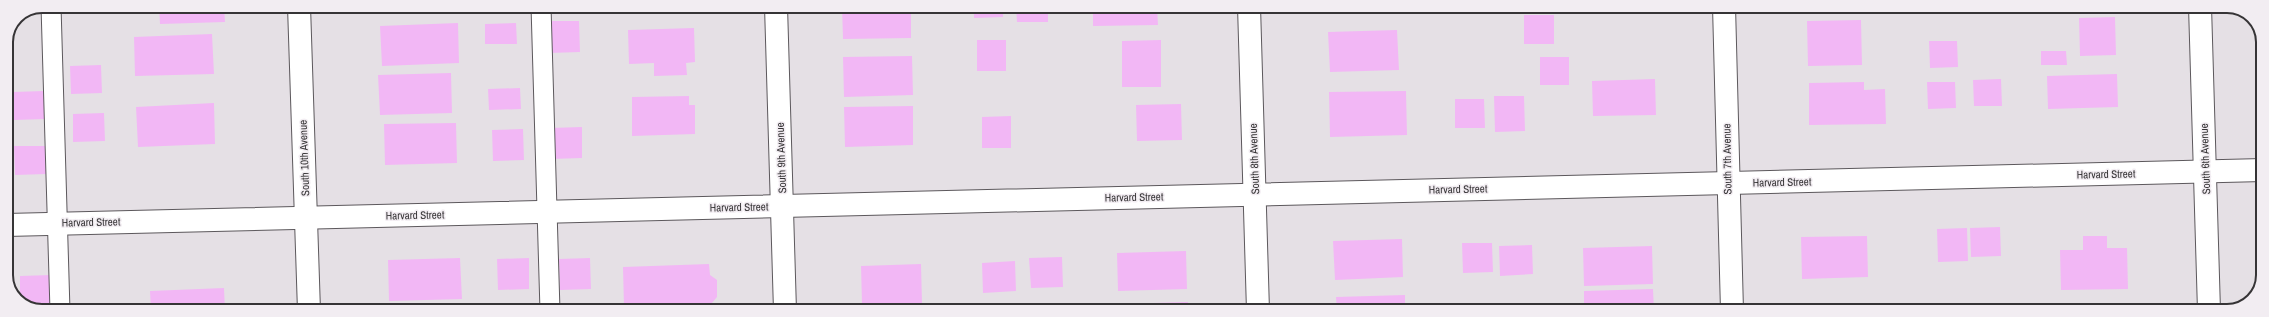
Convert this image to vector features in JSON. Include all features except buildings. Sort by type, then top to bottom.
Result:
[{"type":"street","name":"South 10th Avenue","points":[[299,13],[309,304]]},
{"type":"street","name":"South 9th Avenue","points":[[776,13],[785,304]]},
{"type":"street","name":"South 8th Avenue","points":[[1249,13],[1258,304]]},
{"type":"street","name":"South 7th Avenue","points":[[1724,13],[1732,304]]},
{"type":"street","name":"South 6th Avenue","points":[[2200,13],[2209,304]]},
{"type":"street","name":"Harvard Street","points":[[13,225],[2256,170]]},
{"type":"lane","points":[[51,13],[60,304]]},
{"type":"lane","points":[[541,13],[550,304]]}]
